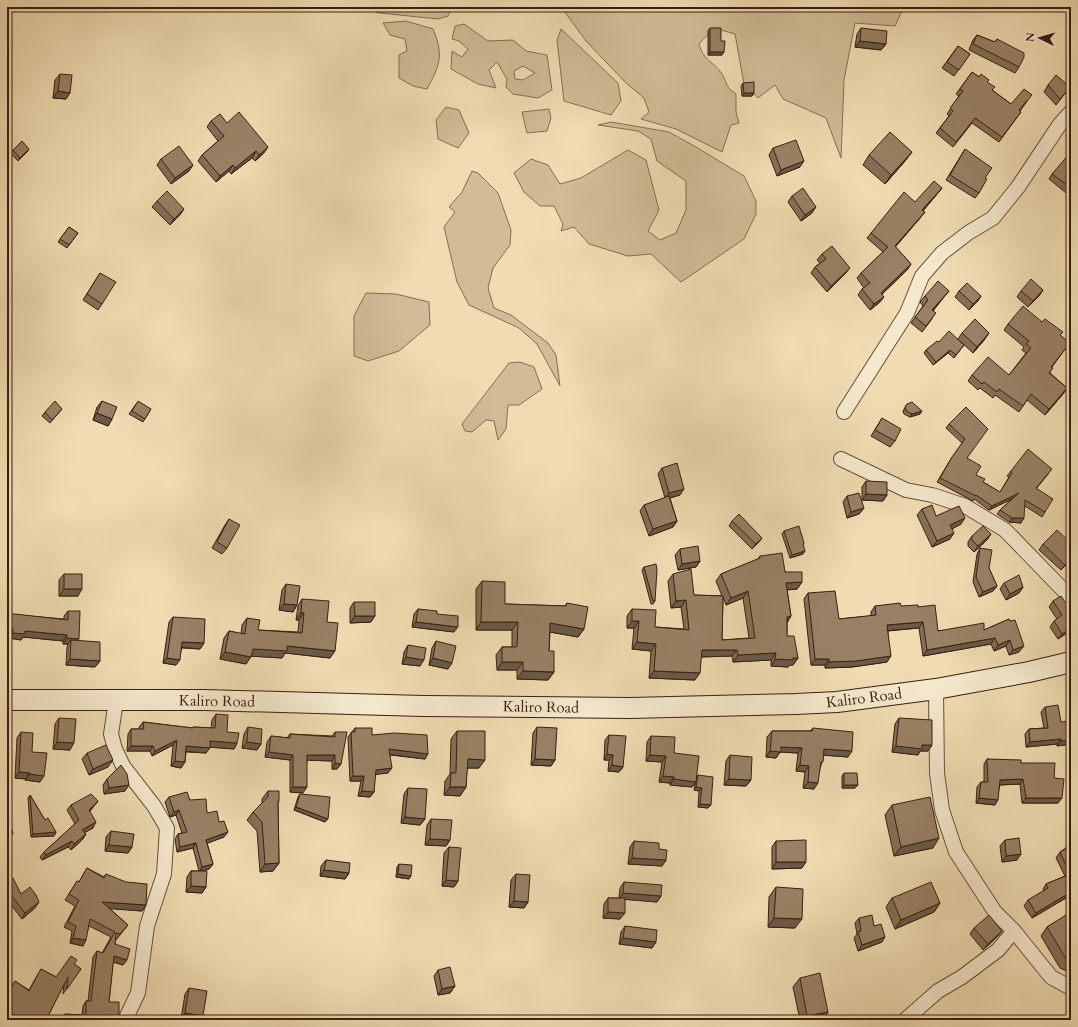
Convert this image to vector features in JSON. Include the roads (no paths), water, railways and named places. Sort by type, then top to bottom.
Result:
[{"type":"main road","name":"Kaliro Road","points":[[7,700],[204,700],[423,706],[630,708],[837,702],[936,689],[1028,672],[1071,662]]},
{"type":"street","points":[[844,412],[907,313],[922,276],[942,253],[968,233],[993,218],[1018,187],[1060,124],[1071,112]]},
{"type":"street","points":[[841,459],[906,490],[932,495],[965,506],[1005,530],[1071,598]]},
{"type":"street","points":[[936,689],[937,772],[942,810],[956,852],[995,912],[1014,931],[1051,977],[1071,988]]},
{"type":"street","points":[[116,700],[111,734],[115,749],[123,766],[154,806],[167,828],[164,874],[147,926],[138,993],[125,1020]]},
{"type":"street","points":[[905,1020],[938,991],[962,977],[998,950],[1014,931]]}]
